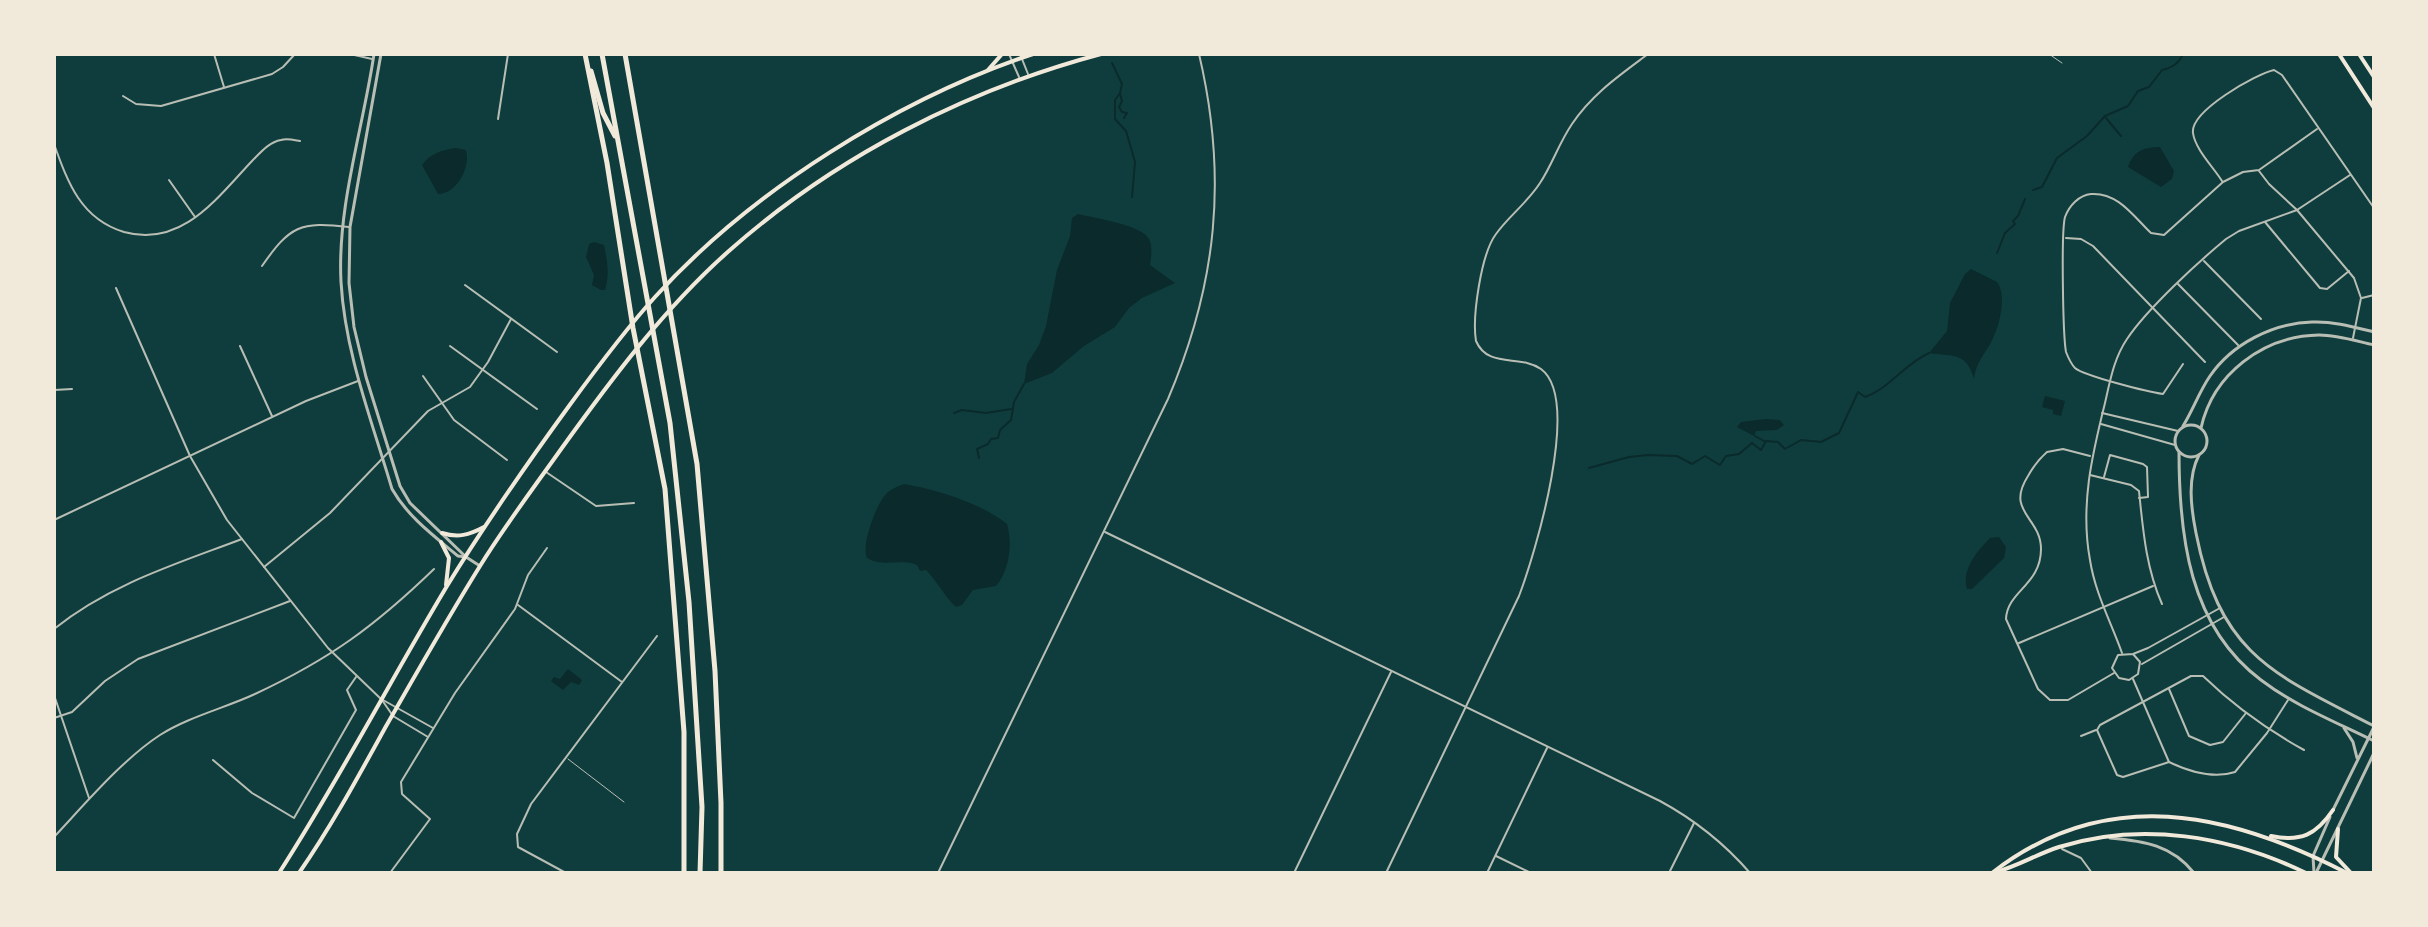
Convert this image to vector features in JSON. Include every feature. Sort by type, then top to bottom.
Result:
[{"type":"highway","points":[[586,54],[603,113],[617,141]]},
{"type":"highway","points":[[586,54],[633,328],[665,489],[684,732],[684,873]]},
{"type":"highway","points":[[602,54],[670,423],[689,602],[702,807],[700,873]]},
{"type":"highway","points":[[625,54],[697,464],[715,671],[721,873]]},
{"type":"main road","points":[[984,74],[1002,54]]},
{"type":"main road","points":[[279,873],[446,589],[529,461],[621,337],[677,274],[737,220],[829,153],[913,106],[1021,56],[1033,54]]},
{"type":"main road","points":[[299,873],[341,808],[480,566],[545,471],[628,360],[681,298],[762,224],[834,172],[959,104],[1020,79],[1101,54]]},
{"type":"main road","points":[[2339,54],[2374,108]]},
{"type":"main road","points":[[2359,54],[2374,77]]},
{"type":"main road","points":[[442,533],[468,535],[486,526]]},
{"type":"main road","points":[[441,542],[450,565],[446,589]]},
{"type":"main road","points":[[1993,873],[2013,857],[2055,836],[2099,822],[2131,817],[2181,817],[2288,839],[2306,837],[2318,830],[2333,810]]},
{"type":"main road","points":[[2338,829],[2336,857],[2349,873]]},
{"type":"main road","points":[[2258,833],[2349,873]]},
{"type":"main road","points":[[1993,873],[2017,867],[2057,847],[2102,837],[2151,834],[2207,839],[2253,850],[2306,873]]},
{"type":"street","points":[[214,54],[225,89]]},
{"type":"street","points":[[123,96],[136,104],[161,106],[272,74],[295,54]]},
{"type":"street","points":[[350,54],[374,57],[343,226],[341,284],[359,381],[398,499],[441,542],[458,556],[466,557]]},
{"type":"street","points":[[381,54],[350,227],[349,283],[354,327],[388,450],[405,494],[466,557],[480,566]]},
{"type":"street","points":[[498,119],[508,54]]},
{"type":"street","points":[[1009,54],[1020,79]]},
{"type":"street","points":[[938,873],[1183,364],[1195,327],[1209,268],[1216,204],[1209,99],[1199,54]]},
{"type":"street","points":[[1386,873],[1519,596],[1536,549],[1550,486],[1556,389],[1544,371],[1527,362],[1489,356],[1478,346],[1475,333],[1484,258],[1497,233],[1539,184],[1564,136],[1581,112],[1612,80],[1648,54]]},
{"type":"street","points":[[1021,56],[1029,76]]},
{"type":"street","points":[[2223,182],[2196,141],[2196,120],[2220,99],[2269,71],[2279,72],[2374,208]]},
{"type":"street","points":[[2183,364],[2163,394],[2074,367],[2066,353],[2064,224],[2070,207],[2086,196],[2105,196],[2121,203],[2151,233],[2160,236],[2223,182],[2243,172],[2259,170],[2317,129]]},
{"type":"street","points":[[54,144],[74,195],[91,214],[109,226],[132,234],[155,234],[176,230],[196,218],[263,150],[280,140],[300,141]]},
{"type":"street","points":[[2259,170],[2297,210],[2358,285],[2361,298],[2353,340]]},
{"type":"street","points":[[2122,653],[2090,563],[2086,511],[2091,457],[2122,347],[2178,284],[2239,231],[2297,210],[2350,175]]},
{"type":"street","points":[[169,180],[196,218]]},
{"type":"street","points":[[2264,221],[2320,288],[2327,289],[2349,271]]},
{"type":"street","points":[[262,266],[282,238],[298,226],[319,224],[350,227]]},
{"type":"street","points":[[2064,238],[2081,239],[2093,246],[2205,362]]},
{"type":"street","points":[[2203,260],[2261,319]]},
{"type":"street","points":[[2178,284],[2239,346]]},
{"type":"street","points":[[465,285],[557,352]]},
{"type":"street","points":[[116,288],[190,456],[227,520],[333,653],[382,700],[393,716],[428,737]]},
{"type":"street","points":[[2361,298],[2374,295]]},
{"type":"street","points":[[264,568],[330,513],[428,411],[465,391],[483,370],[511,319]]},
{"type":"street","points":[[2374,332],[2330,322],[2287,325],[2239,346],[2210,377],[2178,431],[2175,445],[2179,452],[2183,535],[2193,581],[2212,624],[2227,647],[2248,669],[2289,699],[2374,741]]},
{"type":"street","points":[[2201,428],[2217,389],[2246,359],[2267,347],[2318,335],[2374,345]]},
{"type":"street","points":[[240,346],[272,417]]},
{"type":"street","points":[[450,346],[537,409]]},
{"type":"street","points":[[423,376],[454,420],[507,460]]},
{"type":"street","points":[[54,520],[272,417],[359,381]]},
{"type":"street","points":[[54,390],[72,389]]},
{"type":"street","points":[[2102,413],[2178,431]]},
{"type":"street","points":[[2100,424],[2175,445]]},
{"type":"street","points":[[2183,426],[2201,428],[2207,440],[2206,448],[2193,467],[2194,525],[2202,563],[2224,617],[2242,642],[2276,673],[2374,727],[2313,856],[2315,873]]},
{"type":"street","points":[[2091,457],[2063,449],[2047,452],[2022,485],[2019,491],[2022,508],[2041,548],[2033,577],[2006,611],[2007,623],[2038,689],[2050,700],[2065,701],[2114,673]]},
{"type":"street","points":[[2179,452],[2188,457],[2199,455]]},
{"type":"street","points":[[2103,478],[2110,455],[2143,464],[2147,467],[2148,497],[2139,498]]},
{"type":"street","points":[[545,471],[596,506],[634,503]]},
{"type":"street","points":[[2088,474],[2135,487],[2145,550],[2162,604]]},
{"type":"street","points":[[1104,531],[1660,801],[1695,821],[1720,841],[1750,873]]},
{"type":"street","points":[[54,629],[107,592],[242,539]]},
{"type":"street","points":[[390,873],[430,819],[402,794],[400,788],[433,728],[517,605],[528,575],[547,548]]},
{"type":"street","points":[[54,837],[89,799],[160,735],[288,679],[333,653],[374,625],[434,569]]},
{"type":"street","points":[[2018,644],[2154,586]]},
{"type":"street","points":[[54,718],[72,712],[105,681],[138,659],[291,601]]},
{"type":"street","points":[[517,605],[622,682]]},
{"type":"street","points":[[2122,653],[2133,654],[2148,648],[2220,608]]},
{"type":"street","points":[[2114,673],[2124,680],[2133,679],[2141,665],[2224,617]]},
{"type":"street","points":[[566,873],[522,849],[516,843],[517,834],[527,810],[657,636]]},
{"type":"street","points":[[2114,673],[2114,661],[2122,653]]},
{"type":"street","points":[[2133,654],[2141,665]]},
{"type":"street","points":[[1294,873],[1392,671]]},
{"type":"street","points":[[213,760],[252,793],[294,818],[356,710],[347,690],[357,676]]},
{"type":"street","points":[[2081,736],[2191,676],[2203,676],[2269,731],[2304,750]]},
{"type":"street","points":[[2133,679],[2169,762]]},
{"type":"street","points":[[2169,688],[2189,736],[2210,745],[2223,742],[2246,713]]},
{"type":"street","points":[[54,695],[89,799]]},
{"type":"street","points":[[2097,730],[2117,775],[2123,777],[2169,762],[2194,771],[2227,775],[2235,772],[2269,731],[2289,699]]},
{"type":"street","points":[[382,700],[433,728]]},
{"type":"street","points":[[2342,725],[2353,742],[2357,760]]},
{"type":"street","points":[[1487,873],[1548,747]]},
{"type":"street","points":[[2315,873],[2374,753]]},
{"type":"street","points":[[2368,768],[2374,761]]},
{"type":"street","points":[[1669,873],[1695,821]]},
{"type":"street","points":[[2102,837],[2137,840],[2160,846],[2180,858],[2194,873]]},
{"type":"street","points":[[2057,847],[2081,858],[2092,873]]},
{"type":"street","points":[[1495,856],[1531,873]]},
{"type":"lane","points":[[2049,54],[2062,63]]},
{"type":"lane","points":[[566,757],[624,802]]},
{"type":"water","points":[[2160,147],[2174,171],[2172,179],[2161,187],[2128,167],[2140,151]]},
{"type":"water","points":[[456,148],[466,150],[464,172],[451,190],[438,194],[422,165],[433,155]]},
{"type":"water","points":[[1078,214],[1128,226],[1145,234],[1151,245],[1150,265],[1175,283],[1142,298],[1129,308],[1115,327],[1084,346],[1052,373],[1024,384],[1027,364],[1046,326],[1057,270],[1070,236],[1072,218]]},
{"type":"water","points":[[589,244],[604,245],[608,273],[605,290],[592,285],[594,275],[586,257]]},
{"type":"water","points":[[1971,269],[1997,282],[2002,294],[1996,332],[1979,361],[1974,379],[1967,364],[1957,357],[1929,353],[1947,331],[1950,303],[1965,274]]},
{"type":"water","points":[[2045,396],[2065,401],[2061,416],[2042,407]]},
{"type":"water","points":[[1780,420],[1784,425],[1777,430],[1756,431],[1754,436],[1737,427],[1741,422]]},
{"type":"water","points":[[904,484],[958,498],[1007,524],[1009,557],[996,586],[973,590],[962,605],[956,607],[926,570],[920,571],[917,565],[867,558],[867,537],[880,503],[890,491]]},
{"type":"water","points":[[1999,537],[2006,547],[2004,558],[1972,589],[1967,589],[1966,575],[1971,561],[1990,538]]},
{"type":"water","points":[[568,669],[582,680],[579,685],[571,682],[563,690],[551,681],[554,677],[560,679]]},
{"type":"waterway","points":[[2033,190],[2042,187],[2057,158],[2087,136],[2105,116],[2128,106],[2138,91],[2149,87],[2162,70],[2175,65],[2183,54]]},
{"type":"waterway","points":[[1112,63],[1122,84],[1115,100],[1115,119],[1126,131],[1135,162],[1132,197]]},
{"type":"waterway","points":[[1120,94],[1122,101],[1119,107],[1127,113],[1124,118]]},
{"type":"waterway","points":[[2106,118],[2121,136]]},
{"type":"waterway","points":[[1997,253],[2005,233],[2015,224],[2013,221],[2025,199]]},
{"type":"waterway","points":[[1589,468],[1648,455],[1677,456],[1692,464],[1705,456],[1720,465],[1726,456],[1739,454],[1752,443],[1761,450],[1766,441],[1778,442],[1785,449],[1801,440],[1821,442],[1839,433],[1858,392],[1865,397],[1874,393],[1929,353]]},
{"type":"waterway","points":[[979,458],[977,449],[998,438],[1000,430],[1011,420],[1014,402],[1024,384]]},
{"type":"waterway","points":[[954,413],[962,410],[986,413],[1011,409]]},
{"type":"waterway","points":[[1755,436],[1764,441]]}]
